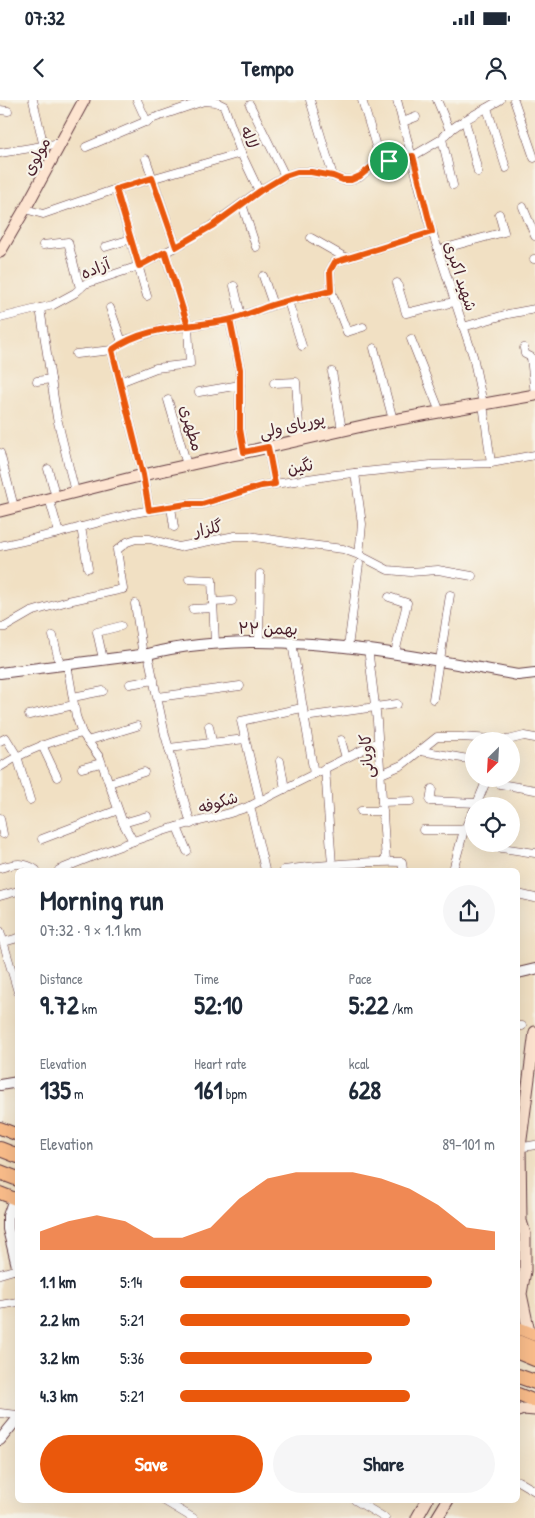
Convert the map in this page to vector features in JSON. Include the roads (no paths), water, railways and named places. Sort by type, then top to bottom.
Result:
[{"type":"highway","points":[[0,1149],[15,1155]]},
{"type":"highway","points":[[0,1172],[15,1178]]},
{"type":"highway","points":[[520,1353],[535,1359]]},
{"type":"highway","points":[[520,1377],[535,1382]]},
{"type":"main road","name":"مولوی","points":[[0,252],[84,100]]},
{"type":"main road","name":"پوریای ولی","points":[[0,511],[143,475],[342,430],[535,395]]},
{"type":"main road","points":[[520,1132],[535,1032]]},
{"type":"main road","points":[[0,1128],[15,1134]]},
{"type":"main road","points":[[0,1193],[15,1199]]},
{"type":"main road","points":[[520,1226],[525,1234],[524,1272],[521,1294],[527,1332]]},
{"type":"main road","points":[[520,1342],[535,1348]]},
{"type":"main road","points":[[520,1395],[535,1401]]},
{"type":"main road","points":[[520,1410],[535,1410]]},
{"type":"main road","points":[[417,1518],[425,1503]]},
{"type":"main road","points":[[437,1518],[446,1503]]},
{"type":"street","points":[[33,100],[44,146]]},
{"type":"street","points":[[137,100],[147,122]]},
{"type":"street","points":[[310,100],[333,176]]},
{"type":"street","points":[[362,100],[381,163]]},
{"type":"street","name":"شهید اکبری","points":[[397,100],[432,232],[472,356],[483,404],[491,463]]},
{"type":"street","points":[[437,100],[450,130]]},
{"type":"street","name":"آزاده","points":[[0,318],[53,305],[85,284],[139,266],[212,226],[260,191],[285,176],[297,172],[311,172],[343,180],[351,180],[381,163],[413,156],[442,139],[450,130],[465,120],[500,100]]},
{"type":"street","points":[[514,100],[534,158]]},
{"type":"street","name":"لاله","points":[[86,147],[204,101],[216,102],[224,106],[241,152],[260,191]]},
{"type":"street","points":[[250,105],[285,176]]},
{"type":"street","points":[[487,108],[506,168]]},
{"type":"street","points":[[403,122],[416,118]]},
{"type":"street","points":[[465,120],[478,172]]},
{"type":"street","points":[[442,139],[453,185]]},
{"type":"street","points":[[0,153],[61,143]]},
{"type":"street","points":[[25,209],[43,214],[116,189],[241,152]]},
{"type":"street","points":[[146,159],[176,247]]},
{"type":"street","points":[[116,189],[148,296]]},
{"type":"street","points":[[242,204],[256,247]]},
{"type":"street","points":[[523,207],[535,236]]},
{"type":"street","points":[[438,250],[504,232],[499,214]]},
{"type":"street","points":[[363,327],[347,332],[331,291],[330,271],[335,262],[432,232]]},
{"type":"street","points":[[311,238],[346,258]]},
{"type":"street","points":[[105,247],[131,239]]},
{"type":"street","points":[[43,245],[68,242],[80,288]]},
{"type":"street","points":[[120,382],[156,368],[190,364],[188,326],[165,252]]},
{"type":"street","points":[[263,276],[273,305]]},
{"type":"street","points":[[397,283],[406,313],[454,302]]},
{"type":"street","points":[[234,286],[241,316]]},
{"type":"street","points":[[76,354],[112,350],[122,342],[160,330],[230,320],[273,305],[331,291]]},
{"type":"street","points":[[288,301],[302,346]]},
{"type":"street","points":[[40,308],[57,418],[75,492]]},
{"type":"street","points":[[110,308],[122,342]]},
{"type":"street","points":[[463,327],[508,314],[535,309]]},
{"type":"street","points":[[230,320],[240,369],[240,429],[244,452]]},
{"type":"street","points":[[411,339],[440,412]]},
{"type":"street","points":[[374,348],[393,420]]},
{"type":"street","points":[[524,348],[525,354],[531,357],[535,395]]},
{"type":"street","points":[[112,350],[143,475],[149,510]]},
{"type":"street","points":[[332,372],[342,430]]},
{"type":"street","points":[[37,381],[51,379]]},
{"type":"street","points":[[274,383],[296,382],[300,440]]},
{"type":"street","points":[[199,392],[240,385]]},
{"type":"street","name":"مطهری","points":[[168,400],[187,465]]},
{"type":"street","points":[[268,447],[275,484]]},
{"type":"street","points":[[0,452],[14,507]]},
{"type":"street","name":"نگین","points":[[0,546],[149,510],[202,504],[261,486],[431,465],[491,463],[535,454]]},
{"type":"street","points":[[48,469],[59,533]]},
{"type":"street","points":[[348,647],[362,524],[355,473]]},
{"type":"street","points":[[171,507],[174,527]]},
{"type":"street","points":[[81,527],[88,568]]},
{"type":"street","name":"گلزار","points":[[0,627],[4,627],[31,612],[68,601],[123,589],[117,550],[127,542],[136,539],[150,539],[179,547],[235,536],[250,536],[343,549],[359,559],[388,570],[410,572],[438,570],[472,576]]},
{"type":"street","points":[[259,642],[260,574]]},
{"type":"street","points":[[189,579],[212,580],[215,643]]},
{"type":"street","points":[[433,699],[450,595]]},
{"type":"street","points":[[389,597],[407,603],[395,653]]},
{"type":"street","points":[[193,609],[232,601]]},
{"type":"street","points":[[135,604],[169,748],[191,824]]},
{"type":"street","points":[[102,660],[96,632],[121,626]]},
{"type":"street","points":[[53,636],[64,665],[82,733],[100,758],[118,810],[133,841]]},
{"type":"street","points":[[292,642],[314,774]]},
{"type":"street","name":"۲۲ بهمن","points":[[0,672],[102,660],[215,643],[292,642],[368,648],[518,675],[535,673]]},
{"type":"street","name":"کاویانی","points":[[368,648],[381,774],[386,861]]},
{"type":"street","points":[[130,684],[154,680]]},
{"type":"street","points":[[158,697],[240,686]]},
{"type":"street","points":[[29,715],[74,702],[103,691]]},
{"type":"street","points":[[304,716],[397,704]]},
{"type":"street","points":[[260,801],[240,721],[302,708]]},
{"type":"street","points":[[87,741],[136,726]]},
{"type":"street","points":[[209,726],[212,742]]},
{"type":"street","points":[[0,767],[17,756],[42,745],[82,733]]},
{"type":"street","points":[[381,774],[402,765],[437,737],[465,737]]},
{"type":"street","points":[[520,737],[535,738]]},
{"type":"street","points":[[0,741],[6,738],[17,756],[30,800]]},
{"type":"street","points":[[169,748],[245,738]]},
{"type":"street","points":[[341,740],[346,758]]},
{"type":"street","name":"شکوفه","points":[[64,868],[133,841],[177,827],[228,815],[285,788],[295,787],[325,768],[378,742]]},
{"type":"street","points":[[42,745],[57,777]]},
{"type":"street","points":[[421,751],[465,758]]},
{"type":"street","points":[[280,762],[285,788]]},
{"type":"street","points":[[82,768],[101,763]]},
{"type":"street","points":[[325,768],[332,865]]},
{"type":"street","points":[[109,783],[144,772]]},
{"type":"street","points":[[520,787],[535,790]]},
{"type":"street","points":[[432,789],[430,801],[465,805]]},
{"type":"street","points":[[382,802],[411,801]]},
{"type":"street","points":[[250,806],[265,868]]},
{"type":"street","points":[[42,839],[118,810]]},
{"type":"street","points":[[362,811],[383,811]]},
{"type":"street","points":[[123,822],[147,816]]},
{"type":"street","points":[[0,818],[4,834]]},
{"type":"street","points":[[177,827],[187,850]]},
{"type":"street","points":[[423,830],[464,830],[454,868]]},
{"type":"street","points":[[520,851],[535,853]]},
{"type":"street","points":[[303,868],[386,861],[403,866]]},
{"type":"street","points":[[0,868],[18,863],[26,864],[33,868]]},
{"type":"street","points":[[0,896],[15,892]]},
{"type":"street","points":[[520,894],[535,898]]},
{"type":"street","points":[[0,931],[15,981]]},
{"type":"street","points":[[4,942],[15,939]]},
{"type":"street","points":[[520,973],[535,970]]},
{"type":"street","points":[[0,1085],[15,1082]]},
{"type":"street","points":[[520,1148],[535,1145]]},
{"type":"street","points":[[15,1201],[8,1216],[8,1229],[15,1261]]},
{"type":"street","points":[[0,1274],[15,1270]]},
{"type":"street","points":[[0,1305],[15,1302]]},
{"type":"street","points":[[0,1413],[15,1416]]},
{"type":"street","points":[[0,1440],[15,1420]]},
{"type":"street","points":[[520,1482],[535,1491]]},
{"type":"street","points":[[168,1503],[193,1518]]},
{"type":"street","points":[[360,1503],[385,1518]]}]
